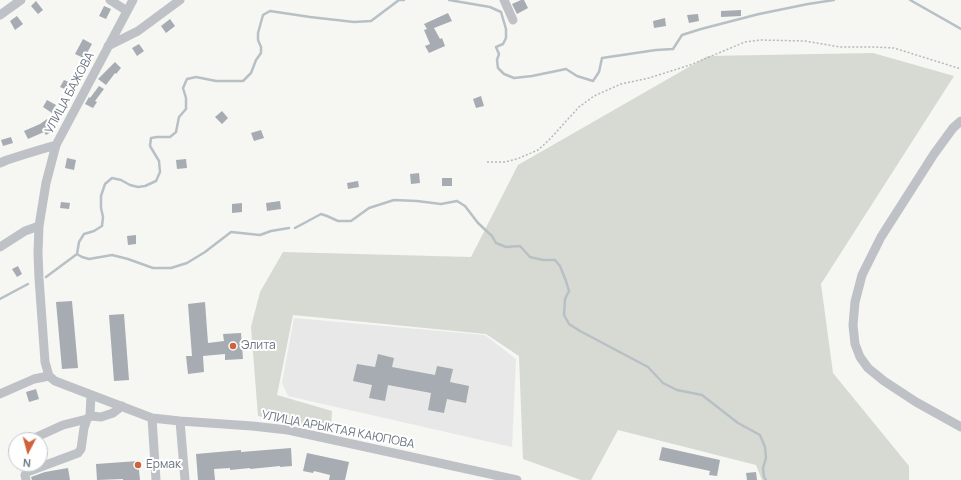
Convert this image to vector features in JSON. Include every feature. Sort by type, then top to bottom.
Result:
[{"type":"street","points":[[0,15],[21,0]]},
{"type":"street","points":[[110,0],[127,11]]},
{"type":"street","name":"УЛИЦА БАЖОВА","points":[[0,164],[22,155],[56,145],[132,0]]},
{"type":"street","points":[[108,46],[138,31],[180,0]]},
{"type":"street","points":[[504,0],[513,20]]},
{"type":"street","points":[[961,122],[953,128],[934,154],[881,237],[862,275],[855,302],[853,325],[855,344],[860,358],[868,368],[884,381],[916,402],[961,427]]},
{"type":"street","points":[[0,394],[34,379],[49,376],[45,362],[38,253],[39,226],[46,183],[56,145]]},
{"type":"street","points":[[0,248],[25,231],[39,226]]},
{"type":"street","name":"УЛИЦА АРЫКТАЯ КАЮПОВА","points":[[49,376],[55,381],[152,418],[180,422],[288,430],[517,480]]},
{"type":"street","points":[[26,480],[25,475],[27,472],[78,453],[81,449],[84,428],[88,418],[91,395]]},
{"type":"street","points":[[46,432],[63,424],[114,413],[122,406]]},
{"type":"street","points":[[152,418],[156,480]]},
{"type":"street","points":[[180,422],[185,480]]},
{"type":"path","points":[[487,162],[506,162],[538,150],[550,140],[579,107],[594,96],[621,84],[649,78],[690,65],[745,42],[761,40],[804,41],[840,47],[894,48],[961,69]]},
{"type":"shaded area","points":[[873,53],[954,76],[821,284],[833,373],[909,466],[909,480],[762,480],[756,465],[618,430],[591,480],[581,480],[523,459],[519,356],[486,334],[293,315],[277,395],[332,411],[331,429],[258,416],[251,327],[260,292],[283,252],[471,257],[518,165],[708,56]]},
{"type":"shaded area","points":[[294,318],[485,335],[516,359],[512,447],[288,396],[282,383]]},
{"type":"building","points":[[524,0],[528,8],[517,14],[512,4]]},
{"type":"building","points":[[36,1],[43,10],[38,14],[31,6]]},
{"type":"building","points":[[104,6],[111,9],[106,19],[99,16]]},
{"type":"building","points":[[741,10],[741,16],[721,17],[721,11]]},
{"type":"building","points":[[448,13],[452,21],[434,28],[440,39],[442,38],[445,46],[429,53],[425,46],[430,44],[424,30],[427,29],[424,24]]},
{"type":"building","points":[[698,14],[699,21],[689,23],[687,15]]},
{"type":"building","points":[[17,16],[23,24],[15,30],[10,21]]},
{"type":"building","points":[[665,18],[666,26],[654,28],[653,21]]},
{"type":"building","points":[[170,19],[175,26],[166,33],[161,26]]},
{"type":"building","points":[[83,39],[92,44],[87,53],[90,55],[88,60],[75,54]]},
{"type":"building","points":[[139,44],[144,51],[137,56],[132,48]]},
{"type":"building","points":[[115,62],[121,68],[106,85],[98,79]]},
{"type":"building","points":[[64,80],[71,83],[67,90],[60,87]]},
{"type":"building","points":[[99,86],[104,89],[95,101],[97,102],[93,108],[85,104],[89,97],[90,98]]},
{"type":"building","points":[[481,96],[484,106],[476,108],[473,99]]},
{"type":"building","points":[[47,100],[56,105],[52,113],[43,107]]},
{"type":"building","points":[[222,111],[228,118],[222,124],[215,117]]},
{"type":"building","points":[[47,119],[54,130],[46,135],[44,132],[28,139],[24,131]]},
{"type":"building","points":[[261,130],[264,138],[254,141],[251,133]]},
{"type":"building","points":[[11,137],[13,143],[3,146],[1,140]]},
{"type":"building","points":[[67,158],[76,160],[74,170],[65,168]]},
{"type":"building","points":[[186,159],[187,168],[177,169],[176,160]]},
{"type":"building","points":[[419,173],[420,183],[411,184],[410,174]]},
{"type":"building","points":[[442,178],[452,178],[452,186],[442,186]]},
{"type":"building","points":[[358,181],[359,187],[348,189],[347,183]]},
{"type":"building","points":[[280,201],[281,209],[267,211],[266,203]]},
{"type":"building","points":[[61,202],[70,203],[69,209],[60,208]]},
{"type":"building","points":[[242,203],[242,212],[232,213],[232,204]]},
{"type":"building","points":[[136,235],[136,244],[128,245],[127,236]]},
{"type":"building","points":[[18,266],[22,274],[17,277],[12,269]]},
{"type":"building","points":[[72,301],[78,368],[62,369],[56,302]]},
{"type":"building","points":[[205,302],[208,343],[224,341],[223,334],[241,333],[243,359],[225,360],[225,354],[203,356],[204,372],[188,374],[186,356],[192,356],[188,304]]},
{"type":"building","points":[[124,314],[129,380],[114,381],[109,315]]},
{"type":"building","points":[[378,354],[394,358],[392,367],[435,375],[437,366],[453,369],[450,382],[469,386],[466,403],[447,399],[444,413],[428,410],[431,393],[388,385],[385,401],[369,398],[372,385],[353,381],[357,364],[375,367]]},
{"type":"building","points":[[36,389],[39,399],[29,402],[26,392]]},
{"type":"building","points":[[662,447],[720,460],[717,476],[709,475],[710,471],[659,460]]},
{"type":"building","points":[[291,448],[292,466],[230,470],[230,468],[214,469],[215,480],[198,480],[196,454]]},
{"type":"building","points":[[307,453],[349,462],[345,480],[329,480],[330,475],[314,471],[313,473],[303,471]]},
{"type":"building","points":[[138,461],[140,480],[97,480],[96,464]]},
{"type":"building","points":[[68,468],[70,480],[32,480],[31,477],[48,471]]},
{"type":"building","points":[[756,472],[757,480],[747,480],[746,473]]},
{"type":"waterway","points":[[46,277],[77,254],[79,242],[84,234],[94,231],[102,226],[103,217],[101,196],[105,184],[112,178],[138,187],[145,186],[156,181],[160,172],[159,161],[150,146],[151,138],[170,137],[176,132],[179,117],[186,109],[186,98],[183,88],[187,79],[196,77],[216,81],[243,81],[251,73],[256,60],[261,53],[258,33],[263,15],[270,11],[354,22],[371,21],[399,0],[404,0]]},
{"type":"waterway","points":[[449,0],[490,7],[501,12],[506,29],[506,38],[503,44],[496,47],[499,54],[497,60],[498,68],[504,74],[514,78],[566,69],[577,76],[593,81],[599,72],[602,58],[673,49],[682,35],[701,29],[759,14],[834,0]]},
{"type":"waterway","points":[[910,0],[961,29]]},
{"type":"waterway","points":[[295,228],[321,214],[338,221],[351,221],[369,208],[394,200],[441,204],[457,201],[465,206],[478,223],[492,236],[496,243],[506,247],[520,246],[530,257],[543,260],[555,260],[560,266],[569,291],[565,299],[564,315],[569,324],[648,367],[663,383],[677,390],[702,395],[738,423],[760,435],[765,447],[766,458],[763,468],[764,477],[766,480]]},
{"type":"waterway","points":[[77,254],[89,259],[112,255],[153,268],[171,268],[187,263],[205,252],[231,232],[260,235],[271,231],[289,228]]},
{"type":"waterway","points":[[0,299],[28,284]]},
{"type":"place","name":"Элита","points":[[233,346]]},
{"type":"place","name":"Ермак","points":[[138,465]]}]
